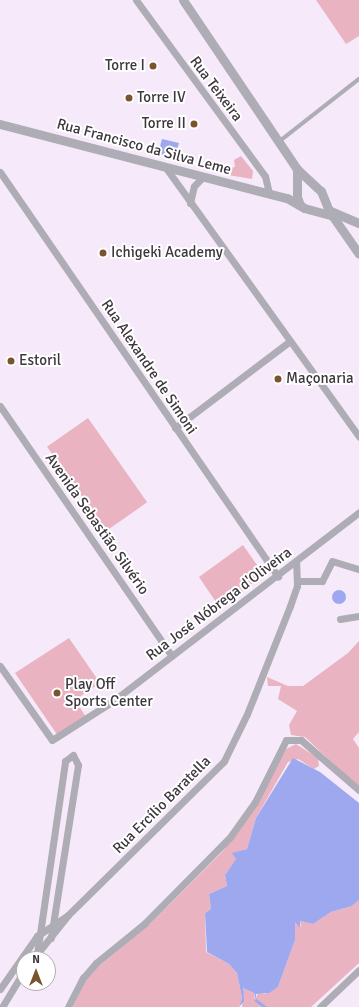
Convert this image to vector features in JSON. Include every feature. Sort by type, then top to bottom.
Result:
[{"type":"street","name":"Rua Teixeira","points":[[136,0],[265,176],[269,194]]},
{"type":"street","points":[[183,0],[297,169],[313,184],[359,254]]},
{"type":"street","name":"Rua Francisco da Silva Leme","points":[[0,124],[281,197],[300,205]]},
{"type":"street","points":[[166,168],[359,437]]},
{"type":"street","points":[[297,169],[299,189],[296,197],[300,205],[330,212],[358,222]]},
{"type":"street","name":"Rua Alexandre de Simoni","points":[[0,172],[278,577]]},
{"type":"street","points":[[190,203],[194,186],[203,177]]},
{"type":"street","points":[[281,197],[313,184]]},
{"type":"street","points":[[314,208],[322,197]]},
{"type":"street","points":[[347,235],[348,225],[358,222]]},
{"type":"street","points":[[175,428],[290,341]]},
{"type":"street","name":"Avenida Sebastião Silvério","points":[[0,406],[172,656]]},
{"type":"street","name":"Rua José Nóbrega d'Oliveira","points":[[0,666],[52,740],[113,701],[278,577],[359,512]]},
{"type":"street","points":[[298,581],[322,581],[332,561],[359,569]]},
{"type":"street","name":"Rua Ercílio Baratella","points":[[68,915],[224,761],[247,714],[298,581],[296,563]]},
{"type":"street","points":[[340,619],[359,616]]},
{"type":"street","points":[[68,1007],[83,978],[96,963],[145,923],[230,837],[255,802],[286,740],[301,740],[359,790]]},
{"type":"street","points":[[36,951],[66,761],[73,755],[78,764],[51,923],[51,938]]},
{"type":"street","points":[[0,989],[37,936],[51,923],[68,915]]},
{"type":"street","points":[[39,951],[68,915]]},
{"type":"street","points":[[320,1007],[359,970]]},
{"type":"street","points":[[2,1007],[16,984]]},
{"type":"lane","points":[[279,142],[359,79]]},
{"type":"shaded area","points":[[316,0],[359,0],[359,36],[346,44]]},
{"type":"shaded area","points":[[241,156],[253,171],[252,179],[228,175],[226,169],[235,167],[234,160]]},
{"type":"shaded area","points":[[88,418],[147,502],[106,531],[47,447]]},
{"type":"shaded area","points":[[243,545],[262,572],[261,577],[220,608],[199,577]]},
{"type":"shaded area","name":"Play Off Sports Center","points":[[69,638],[100,683],[75,700],[86,717],[58,736],[15,673]]},
{"type":"shaded area","points":[[359,641],[359,732],[353,739],[359,748],[359,788],[305,737],[291,735],[289,725],[297,711],[278,699],[281,686],[268,686],[267,677],[288,686],[303,686],[348,653]]},
{"type":"shaded area","points":[[296,744],[318,758],[319,766],[314,769],[298,759],[288,762],[256,818],[247,849],[233,853],[236,859],[225,875],[227,886],[209,894],[211,909],[205,913],[206,952],[229,964],[237,973],[242,998],[239,1007],[73,1007],[85,982],[97,968],[150,924],[222,852],[253,810],[286,749]]},
{"type":"shaded area","points":[[359,900],[359,963],[311,1007],[242,1007],[243,988],[254,993],[255,1000],[258,993],[265,994],[278,987],[295,940],[295,922],[301,927],[300,921],[313,924],[331,912],[352,906]]},
{"type":"water","points":[[162,139],[179,143],[176,153],[166,150],[164,156],[158,154]]},
{"type":"water","points":[[336,590],[342,590],[346,594],[346,600],[342,604],[336,604],[332,600],[332,594]]},
{"type":"water","points":[[293,758],[320,772],[359,803],[359,900],[352,906],[331,912],[313,924],[300,921],[300,928],[295,922],[295,940],[278,987],[269,993],[256,994],[256,1000],[254,993],[243,988],[244,1001],[239,1007],[242,998],[237,973],[229,964],[207,952],[205,913],[211,909],[209,894],[227,886],[225,875],[236,859],[232,853],[247,849],[256,818]]},
{"type":"waterway","points":[[256,1000],[265,1007]]},
{"type":"place","name":"Torre I","points":[[153,66]]},
{"type":"place","name":"Torre IV","points":[[129,98]]},
{"type":"place","name":"Torre II","points":[[194,124]]},
{"type":"place","name":"Ichigeki Academy","points":[[103,253]]},
{"type":"place","name":"Estoril","points":[[11,361]]},
{"type":"place","name":"Maçonaria","points":[[278,379]]},
{"type":"place","name":"Play Off Sports Center","points":[[57,693]]}]
